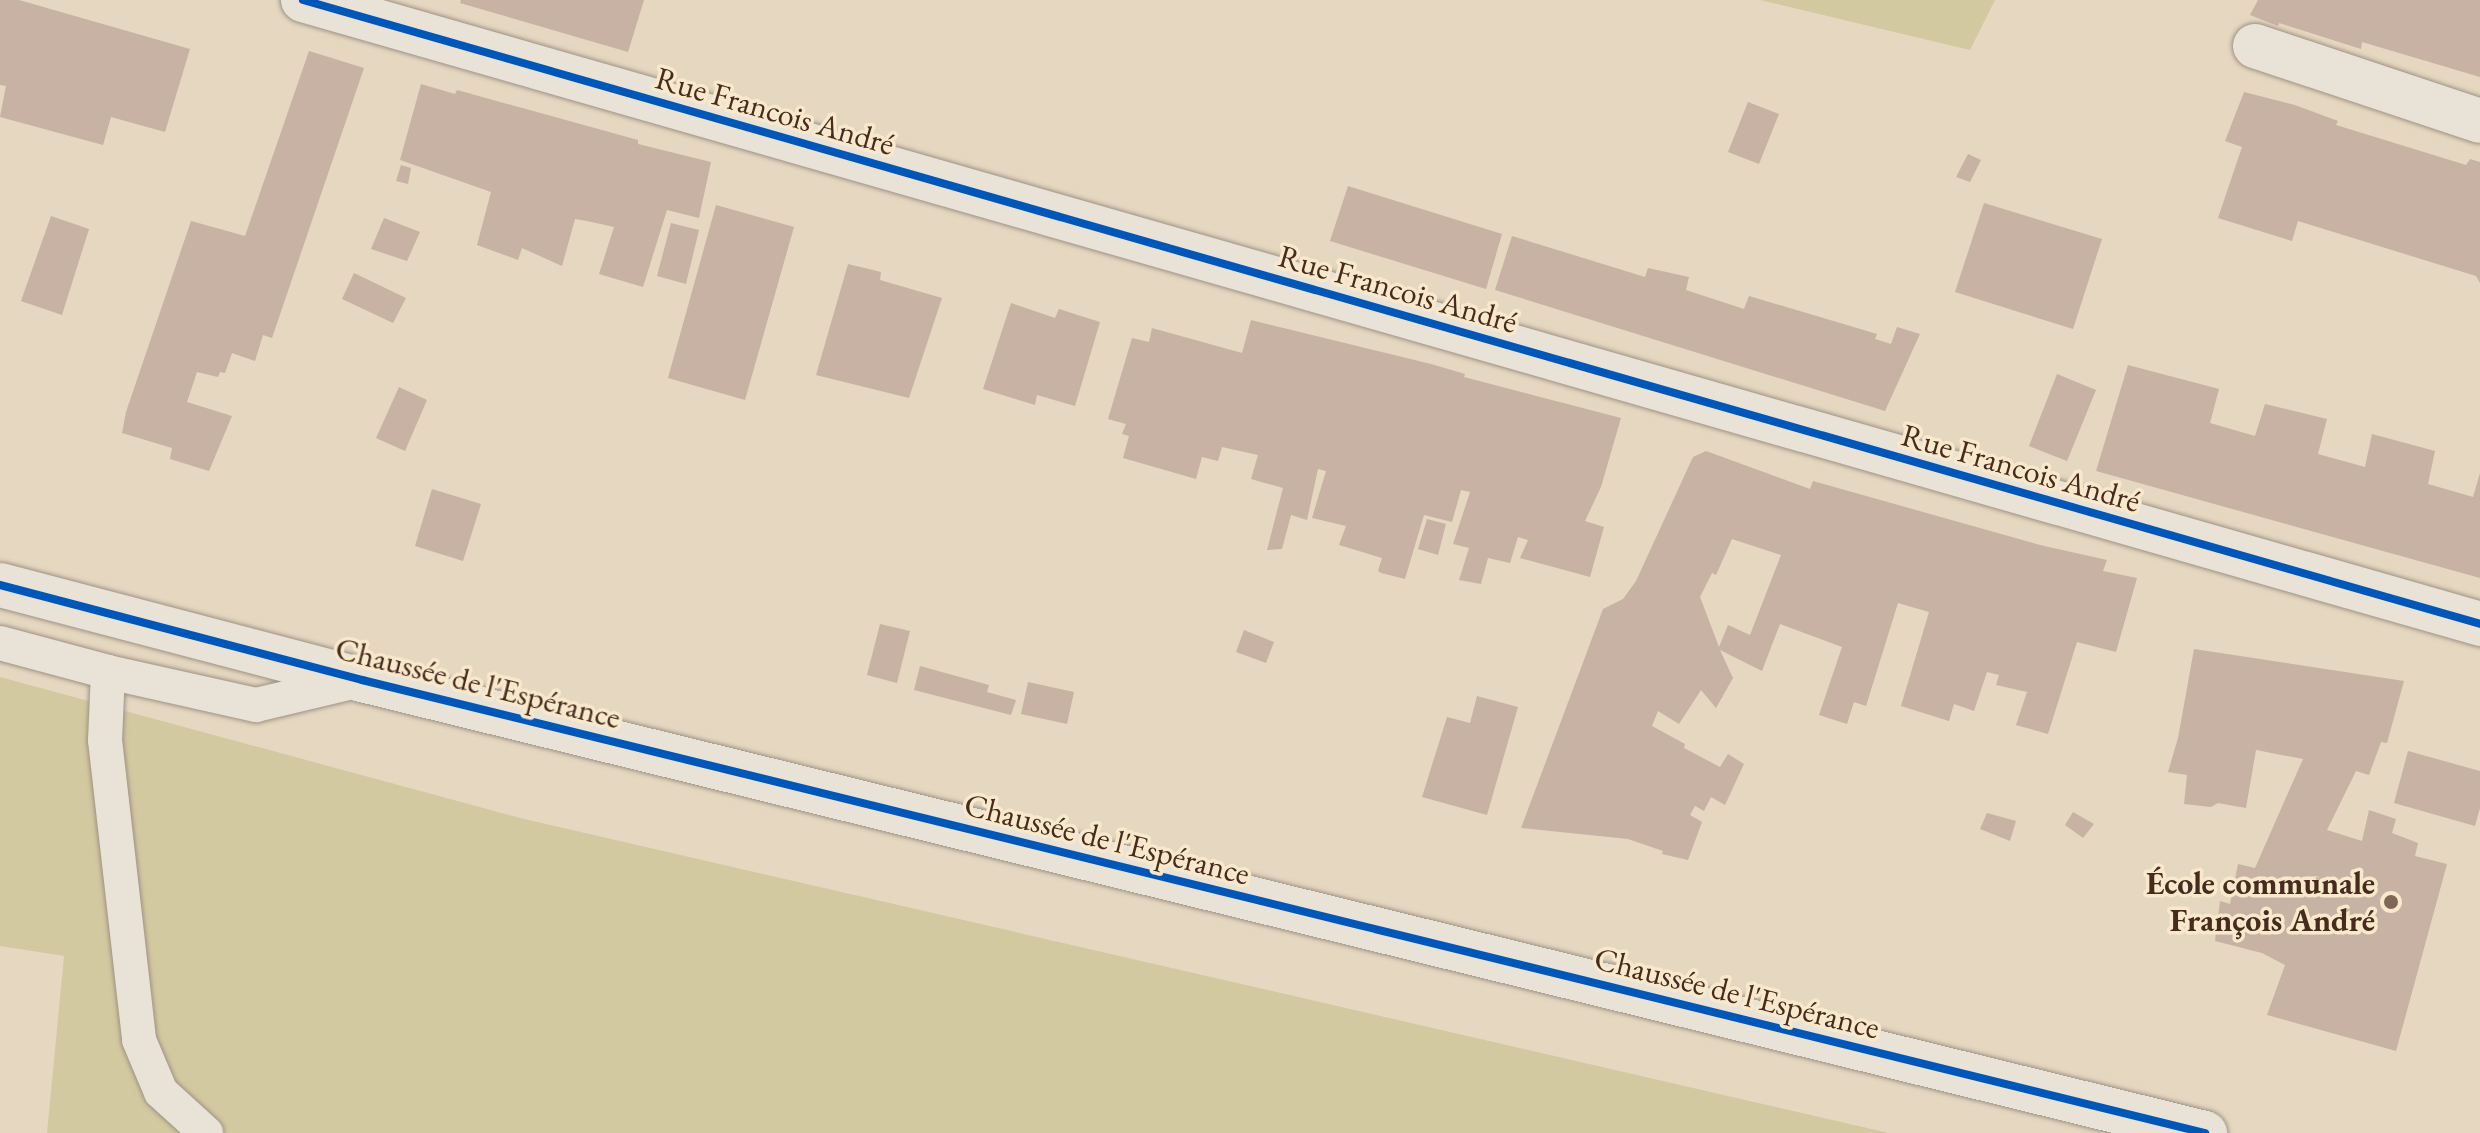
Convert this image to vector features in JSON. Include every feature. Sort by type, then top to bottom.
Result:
[{"type":"street","name":"Rue Francois André","points":[[303,0],[2480,624]]},
{"type":"street","points":[[2255,46],[2480,121]]},
{"type":"street","name":"Chaussée de l'Espérance","points":[[0,585],[362,680],[2205,1133]]},
{"type":"lane","points":[[0,643],[108,672],[256,705],[362,680]]},
{"type":"lane","points":[[108,672],[105,740],[139,1040],[161,1092],[206,1133]]},
{"type":"shaded area","points":[[1760,0],[1995,0],[1970,50]]},
{"type":"shaded area","points":[[0,677],[520,818],[1889,1133],[47,1133],[64,956],[0,946]]},
{"type":"building","points":[[0,0],[19,0],[190,49],[165,132],[111,117],[103,145],[0,117],[6,86],[0,85]]},
{"type":"building","points":[[461,0],[644,0],[628,52],[460,3]]},
{"type":"building","points":[[2258,0],[2480,0],[2480,77],[2362,42],[2361,49],[2279,23],[2278,26],[2250,15]]},
{"type":"building","points":[[309,51],[364,68],[272,338],[263,335],[255,361],[232,353],[225,373],[220,372],[218,377],[197,372],[187,402],[232,416],[209,471],[170,459],[172,448],[122,433],[126,412],[191,221],[245,236]]},
{"type":"building","points":[[421,84],[455,94],[457,90],[638,140],[638,144],[711,162],[699,218],[667,210],[643,287],[599,274],[614,227],[575,219],[562,266],[522,248],[518,260],[477,245],[491,192],[400,160]]},
{"type":"building","points":[[2244,92],[2295,105],[2338,121],[2336,125],[2466,165],[2470,159],[2480,162],[2480,283],[2476,276],[2298,221],[2292,241],[2218,218],[2242,147],[2225,141]]},
{"type":"building","points":[[1748,102],[1779,114],[1759,164],[1728,152]]},
{"type":"building","points":[[1968,154],[1981,160],[1970,182],[1956,177]]},
{"type":"building","points":[[401,165],[411,168],[408,184],[396,181]]},
{"type":"building","points":[[1348,186],[1502,234],[1486,289],[1330,241]]},
{"type":"building","points":[[1984,203],[2102,239],[2073,329],[1955,292]]},
{"type":"building","points":[[716,205],[794,227],[745,400],[668,378]]},
{"type":"building","points":[[51,216],[89,229],[62,315],[21,301]]},
{"type":"building","points":[[384,218],[420,232],[407,261],[371,249]]},
{"type":"building","points":[[671,223],[699,230],[686,284],[657,276]]},
{"type":"building","points":[[1512,236],[1645,277],[1648,268],[1689,277],[1686,290],[1744,309],[1749,296],[1877,334],[1875,339],[1891,344],[1897,327],[1920,334],[1885,411],[1495,290]]},
{"type":"building","points":[[848,264],[881,272],[880,280],[942,298],[909,398],[816,375]]},
{"type":"building","points":[[354,273],[406,298],[393,323],[342,299]]},
{"type":"building","points":[[1011,303],[1055,318],[1059,309],[1100,322],[1075,406],[1037,395],[1035,405],[983,389]]},
{"type":"building","points":[[1251,320],[1431,364],[1465,374],[1464,377],[1621,418],[1601,487],[1585,521],[1604,527],[1590,577],[1520,558],[1528,540],[1518,537],[1510,563],[1488,558],[1481,584],[1459,580],[1469,548],[1453,544],[1470,492],[1461,490],[1452,522],[1424,515],[1405,579],[1381,573],[1378,571],[1382,558],[1339,545],[1346,526],[1312,518],[1326,471],[1318,469],[1307,520],[1291,515],[1282,549],[1267,550],[1283,488],[1251,479],[1258,455],[1222,447],[1218,461],[1202,457],[1196,479],[1123,458],[1129,436],[1122,434],[1126,424],[1108,419],[1132,338],[1149,342],[1152,328],[1242,353]]},
{"type":"building","points":[[2128,365],[2219,389],[2210,423],[2255,436],[2265,404],[2327,419],[2318,454],[2365,467],[2372,434],[2435,451],[2428,484],[2473,497],[2480,473],[2480,578],[2096,471]]},
{"type":"building","points":[[2057,374],[2096,390],[2067,461],[2029,446]]},
{"type":"building","points":[[399,387],[427,400],[405,451],[376,438]]},
{"type":"building","points":[[1706,451],[1810,489],[1813,481],[2040,545],[2107,560],[2103,571],[2137,578],[2116,652],[2077,642],[2048,734],[2016,725],[2027,692],[1996,685],[1999,675],[1987,672],[1974,711],[1954,704],[1949,721],[1901,706],[1929,612],[1898,603],[1866,706],[1854,702],[1847,724],[1819,715],[1842,647],[1780,624],[1762,671],[1720,650],[1733,678],[1716,708],[1701,690],[1679,724],[1658,711],[1652,726],[1720,767],[1728,754],[1744,764],[1725,805],[1711,797],[1704,811],[1695,806],[1690,815],[1702,822],[1688,860],[1662,854],[1663,851],[1628,839],[1521,828],[1603,609],[1623,599],[1636,581],[1693,457]],"holes":[[[1732,539],[1781,555],[1750,635],[1728,625],[1719,647],[1700,597],[1712,573],[1716,575]]]},
{"type":"building","points":[[432,489],[481,504],[463,561],[415,546]]},
{"type":"building","points":[[1427,519],[1446,524],[1438,555],[1418,549]]},
{"type":"building","points":[[880,624],[910,631],[897,683],[867,675]]},
{"type":"building","points":[[1244,630],[1274,642],[1266,663],[1236,652]]},
{"type":"building","points":[[2194,649],[2404,681],[2387,743],[2381,742],[2369,775],[2356,771],[2327,830],[2362,841],[2369,810],[2396,819],[2392,833],[2418,843],[2415,856],[2447,864],[2396,1051],[2267,1015],[2285,965],[2262,953],[2215,941],[2220,901],[2230,904],[2238,864],[2255,868],[2303,759],[2256,750],[2246,808],[2218,803],[2211,807],[2184,804],[2187,775],[2168,772],[2178,738]]},
{"type":"building","points":[[920,666],[989,685],[987,692],[1016,700],[1011,715],[914,690]]},
{"type":"building","points":[[1028,682],[1074,692],[1067,724],[1021,714]]},
{"type":"building","points":[[1477,696],[1518,707],[1487,815],[1422,797],[1447,717],[1470,723]]},
{"type":"building","points":[[2408,751],[2480,771],[2480,808],[2475,826],[2394,803]]},
{"type":"building","points":[[2073,812],[2094,824],[2083,838],[2065,825]]},
{"type":"building","points":[[1987,813],[2016,821],[2010,841],[1980,829]]},
{"type":"cycle path","points":[[303,0],[2480,624]]},
{"type":"cycle path","points":[[0,585],[362,680],[2205,1133]]},
{"type":"place","name":"École communale François André","points":[[2391,902]]}]
